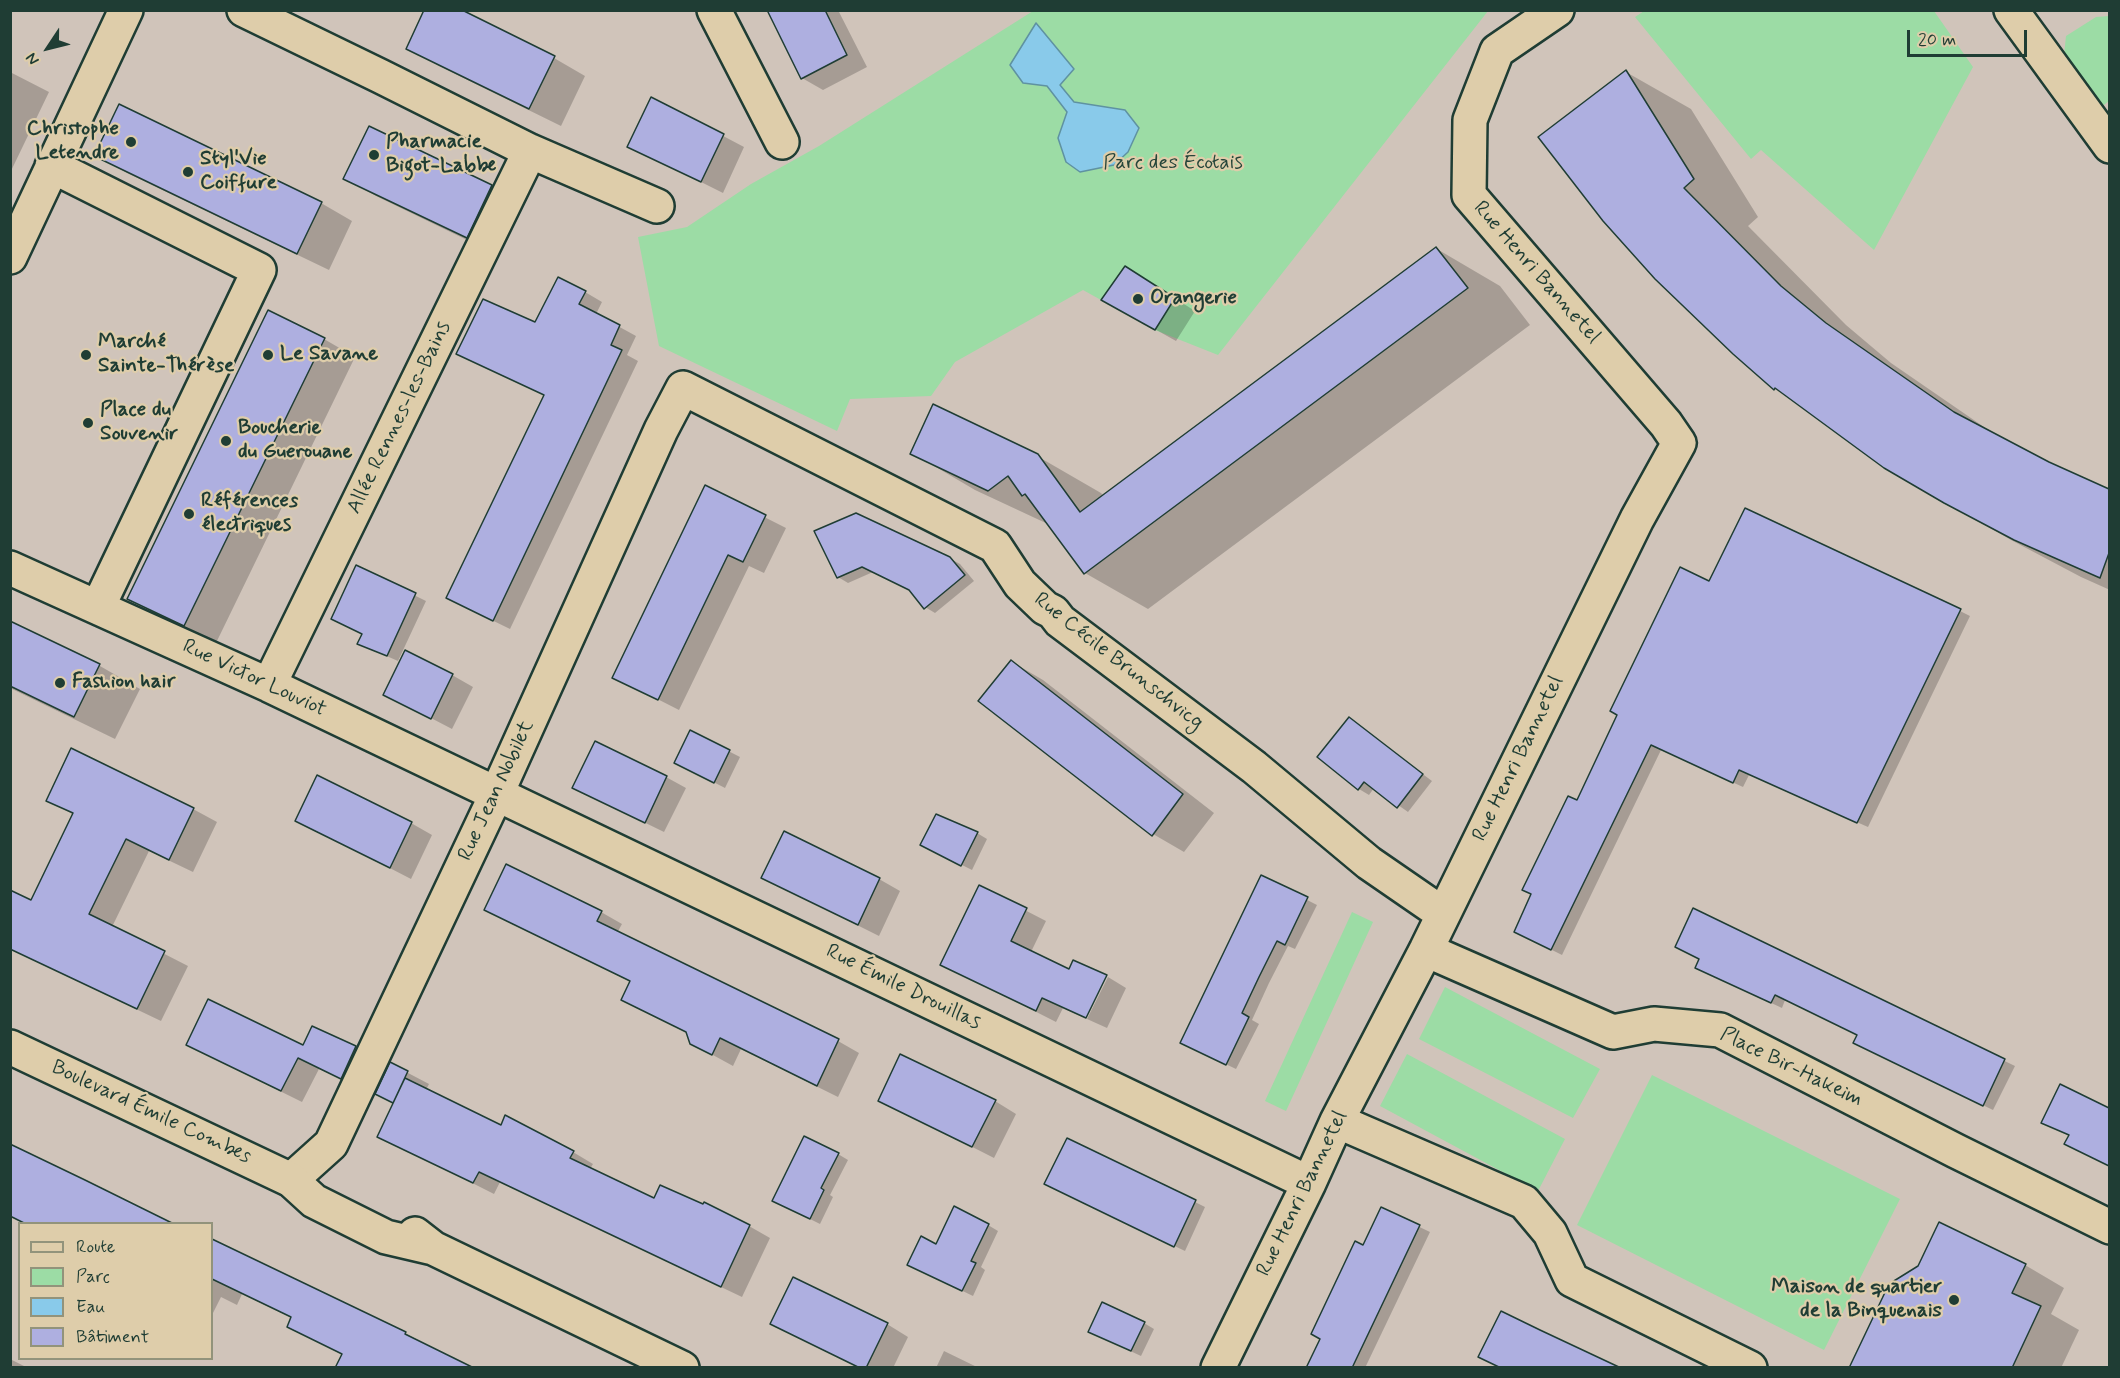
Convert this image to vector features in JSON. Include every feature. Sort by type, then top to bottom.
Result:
[{"type":"street","points":[[10,256],[126,10]]},
{"type":"street","points":[[244,10],[380,75],[530,151],[657,206]]},
{"type":"street","points":[[714,10],[782,142]]},
{"type":"street","name":"Rue Henri Bannetel","points":[[1218,1368],[1337,1121],[1426,950],[1637,519],[1678,443],[1666,424],[1469,195],[1470,120],[1497,51],[1557,10]]},
{"type":"street","points":[[2022,15],[2109,146]]},
{"type":"street","name":"Allée Rennes-les-Bains","points":[[269,685],[530,151]]},
{"type":"street","points":[[52,166],[259,270],[98,607]]},
{"type":"street","name":"Rue Cécile Brunschvicg","points":[[683,388],[995,546],[1020,584],[1045,608],[1053,612],[1060,621],[1254,767],[1369,864],[1443,914]]},
{"type":"street","name":"Rue Jean Nobilet","points":[[291,1180],[331,1144],[497,793],[661,430],[683,388]]},
{"type":"street","name":"Rue Victor Louviot","points":[[10,568],[269,685],[497,793]]},
{"type":"street","name":"Rue Émile Drouillas","points":[[497,793],[1309,1183]]},
{"type":"street","name":"Place Bir-Hakeim","points":[[1426,950],[1613,1032],[1654,1024],[1720,1030],[2109,1227]]},
{"type":"street","name":"Boulevard Émile Combes","points":[[10,1047],[291,1180],[323,1181],[396,1220],[433,1248],[682,1368]]},
{"type":"street","points":[[1337,1121],[1524,1202],[1550,1233],[1572,1280],[1750,1368]]},
{"type":"green space","name":"Parc des Écotais","points":[[1033,11],[1488,11],[1218,355],[1155,330],[1083,290],[955,362],[931,396],[850,399],[837,431],[659,346],[638,237],[687,227],[751,184],[819,146]]},
{"type":"green space","points":[[1644,11],[1934,11],[1973,67],[1874,250],[1761,150],[1751,159],[1635,17]]},
{"type":"green space","points":[[2109,16],[2109,101],[2100,108],[2064,55],[2066,36],[2096,17]]},
{"type":"green space","points":[[1352,912],[1373,922],[1286,1111],[1265,1101]]},
{"type":"green space","points":[[1445,987],[1600,1069],[1573,1118],[1419,1039]]},
{"type":"green space","points":[[1407,1054],[1565,1139],[1538,1191],[1380,1106]]},
{"type":"green space","points":[[1652,1075],[1900,1199],[1824,1350],[1577,1225]]},
{"type":"water","points":[[1036,23],[1074,69],[1060,85],[1074,102],[1125,110],[1139,128],[1128,152],[1114,165],[1080,172],[1066,162],[1058,138],[1067,112],[1047,86],[1023,83],[1010,65]]},
{"type":"building","points":[[424,10],[462,10],[555,56],[529,109],[406,49]]},
{"type":"building","points":[[767,10],[825,10],[847,55],[801,79]]},
{"type":"building","points":[[1626,70],[1694,179],[1684,188],[1781,286],[1826,323],[1954,412],[2049,462],[2109,489],[2109,553],[2100,578],[2014,540],[1884,468],[1775,388],[1774,390],[1655,279],[1603,221],[1538,137]]},
{"type":"building","points":[[651,97],[724,134],[701,182],[627,147]]},
{"type":"building","points":[[119,104],[322,202],[297,254],[94,156]]},
{"type":"building","points":[[369,126],[492,185],[467,238],[343,179]]},
{"type":"building","points":[[1436,247],[1468,288],[1084,574],[1025,494],[1022,496],[1008,476],[988,491],[910,454],[933,404],[1038,454],[1080,512]]},
{"type":"building","name":"Orangerie","points":[[1125,266],[1175,298],[1155,330],[1101,300]]},
{"type":"building","points":[[558,277],[586,291],[579,304],[620,325],[611,345],[622,350],[493,621],[446,598],[544,395],[456,354],[483,299],[535,322]]},
{"type":"building","points":[[268,310],[325,338],[184,626],[127,599]]},
{"type":"building","points":[[705,485],[766,515],[743,562],[728,555],[658,700],[612,678]]},
{"type":"building","points":[[1745,508],[1961,609],[1857,823],[1739,770],[1733,783],[1651,745],[1551,950],[1514,932],[1531,894],[1522,890],[1568,796],[1577,800],[1617,715],[1610,711],[1680,567],[1709,581]]},
{"type":"building","points":[[856,513],[950,557],[965,575],[924,609],[909,590],[862,567],[837,578],[814,531]]},
{"type":"building","points":[[356,565],[416,593],[387,656],[357,644],[362,634],[331,619]]},
{"type":"building","points":[[10,621],[100,664],[74,717],[10,686]]},
{"type":"building","points":[[405,650],[453,674],[431,719],[383,695]]},
{"type":"building","points":[[1011,660],[1183,794],[1152,836],[978,701]]},
{"type":"building","points":[[1349,717],[1423,774],[1397,808],[1364,782],[1358,790],[1317,757]]},
{"type":"building","points":[[690,730],[730,750],[714,783],[674,763]]},
{"type":"building","points":[[595,741],[667,776],[645,823],[572,788]]},
{"type":"building","points":[[71,748],[194,808],[169,860],[126,839],[89,914],[165,951],[137,1009],[10,949],[10,890],[31,900],[73,813],[46,801]]},
{"type":"building","points":[[317,775],[412,822],[390,868],[295,821]]},
{"type":"building","points":[[936,814],[978,832],[961,866],[920,845]]},
{"type":"building","points":[[784,831],[880,878],[858,925],[761,878]]},
{"type":"building","points":[[506,864],[602,911],[597,921],[839,1039],[817,1086],[720,1038],[712,1055],[690,1044],[686,1032],[621,1000],[630,981],[484,910]]},
{"type":"building","points":[[1261,875],[1308,897],[1285,945],[1277,941],[1259,977],[1242,1013],[1249,1017],[1226,1065],[1180,1043]]},
{"type":"building","points":[[979,885],[1027,908],[1011,941],[1069,969],[1073,960],[1107,975],[1086,1018],[1042,998],[1036,1011],[940,965]]},
{"type":"building","points":[[1693,908],[2005,1059],[1983,1106],[1853,1043],[1857,1035],[1775,995],[1771,1003],[1695,968],[1699,959],[1675,947]]},
{"type":"building","points":[[208,999],[303,1045],[312,1026],[356,1046],[341,1079],[298,1058],[281,1091],[186,1045]]},
{"type":"building","points":[[900,1054],[996,1100],[972,1147],[878,1101]]},
{"type":"building","points":[[390,1062],[408,1071],[393,1103],[375,1094]]},
{"type":"building","points":[[405,1078],[501,1125],[505,1115],[574,1151],[570,1158],[654,1198],[660,1185],[703,1204],[704,1202],[750,1225],[721,1287],[479,1172],[473,1183],[377,1137]]},
{"type":"building","points":[[2060,1084],[2109,1108],[2109,1166],[2064,1144],[2069,1135],[2041,1123]]},
{"type":"building","points":[[804,1136],[839,1153],[821,1188],[824,1190],[810,1219],[772,1201]]},
{"type":"building","points":[[1067,1138],[1196,1200],[1174,1247],[1044,1184]]},
{"type":"building","points":[[10,1144],[170,1222],[22,1222],[10,1216]]},
{"type":"building","points":[[954,1206],[989,1224],[971,1261],[976,1263],[962,1291],[907,1265],[921,1236],[936,1244]]},
{"type":"building","points":[[1381,1207],[1420,1225],[1352,1368],[1306,1368],[1320,1339],[1311,1334],[1355,1241],[1363,1245]]},
{"type":"building","name":"Maison de quartier de la Binquenais","points":[[1939,1222],[2026,1264],[2012,1293],[2041,1306],[2012,1368],[1849,1368],[1889,1284],[1918,1266]]},
{"type":"building","points":[[213,1239],[406,1332],[405,1334],[474,1368],[335,1368],[342,1354],[287,1327],[291,1317],[213,1279]]},
{"type":"building","points":[[793,1277],[888,1323],[866,1368],[860,1368],[770,1324]]},
{"type":"building","points":[[1102,1302],[1145,1322],[1131,1351],[1088,1332]]},
{"type":"building","points":[[1501,1311],[1621,1368],[1501,1368],[1478,1357]]},
{"type":"place","name":"Christophe Letendre","points":[[131,142]]},
{"type":"place","name":"Pharmacie Bigot-Labbe","points":[[374,155]]},
{"type":"place","name":"Styl'Vie Coiffure","points":[[188,172]]},
{"type":"place","name":"Orangerie","points":[[1138,299]]},
{"type":"place","name":"Marché Sainte-Thérèse","points":[[86,355]]},
{"type":"place","name":"Le Savane","points":[[268,355]]},
{"type":"place","name":"Place du Souvenir","points":[[88,423]]},
{"type":"place","name":"Boucherie du Guerouane","points":[[226,441]]},
{"type":"place","name":"Références électriques","points":[[189,514]]},
{"type":"place","name":"Fashion hair","points":[[60,683]]},
{"type":"place","name":"Maison de quartier de la Binquenais","points":[[1954,1300]]}]
